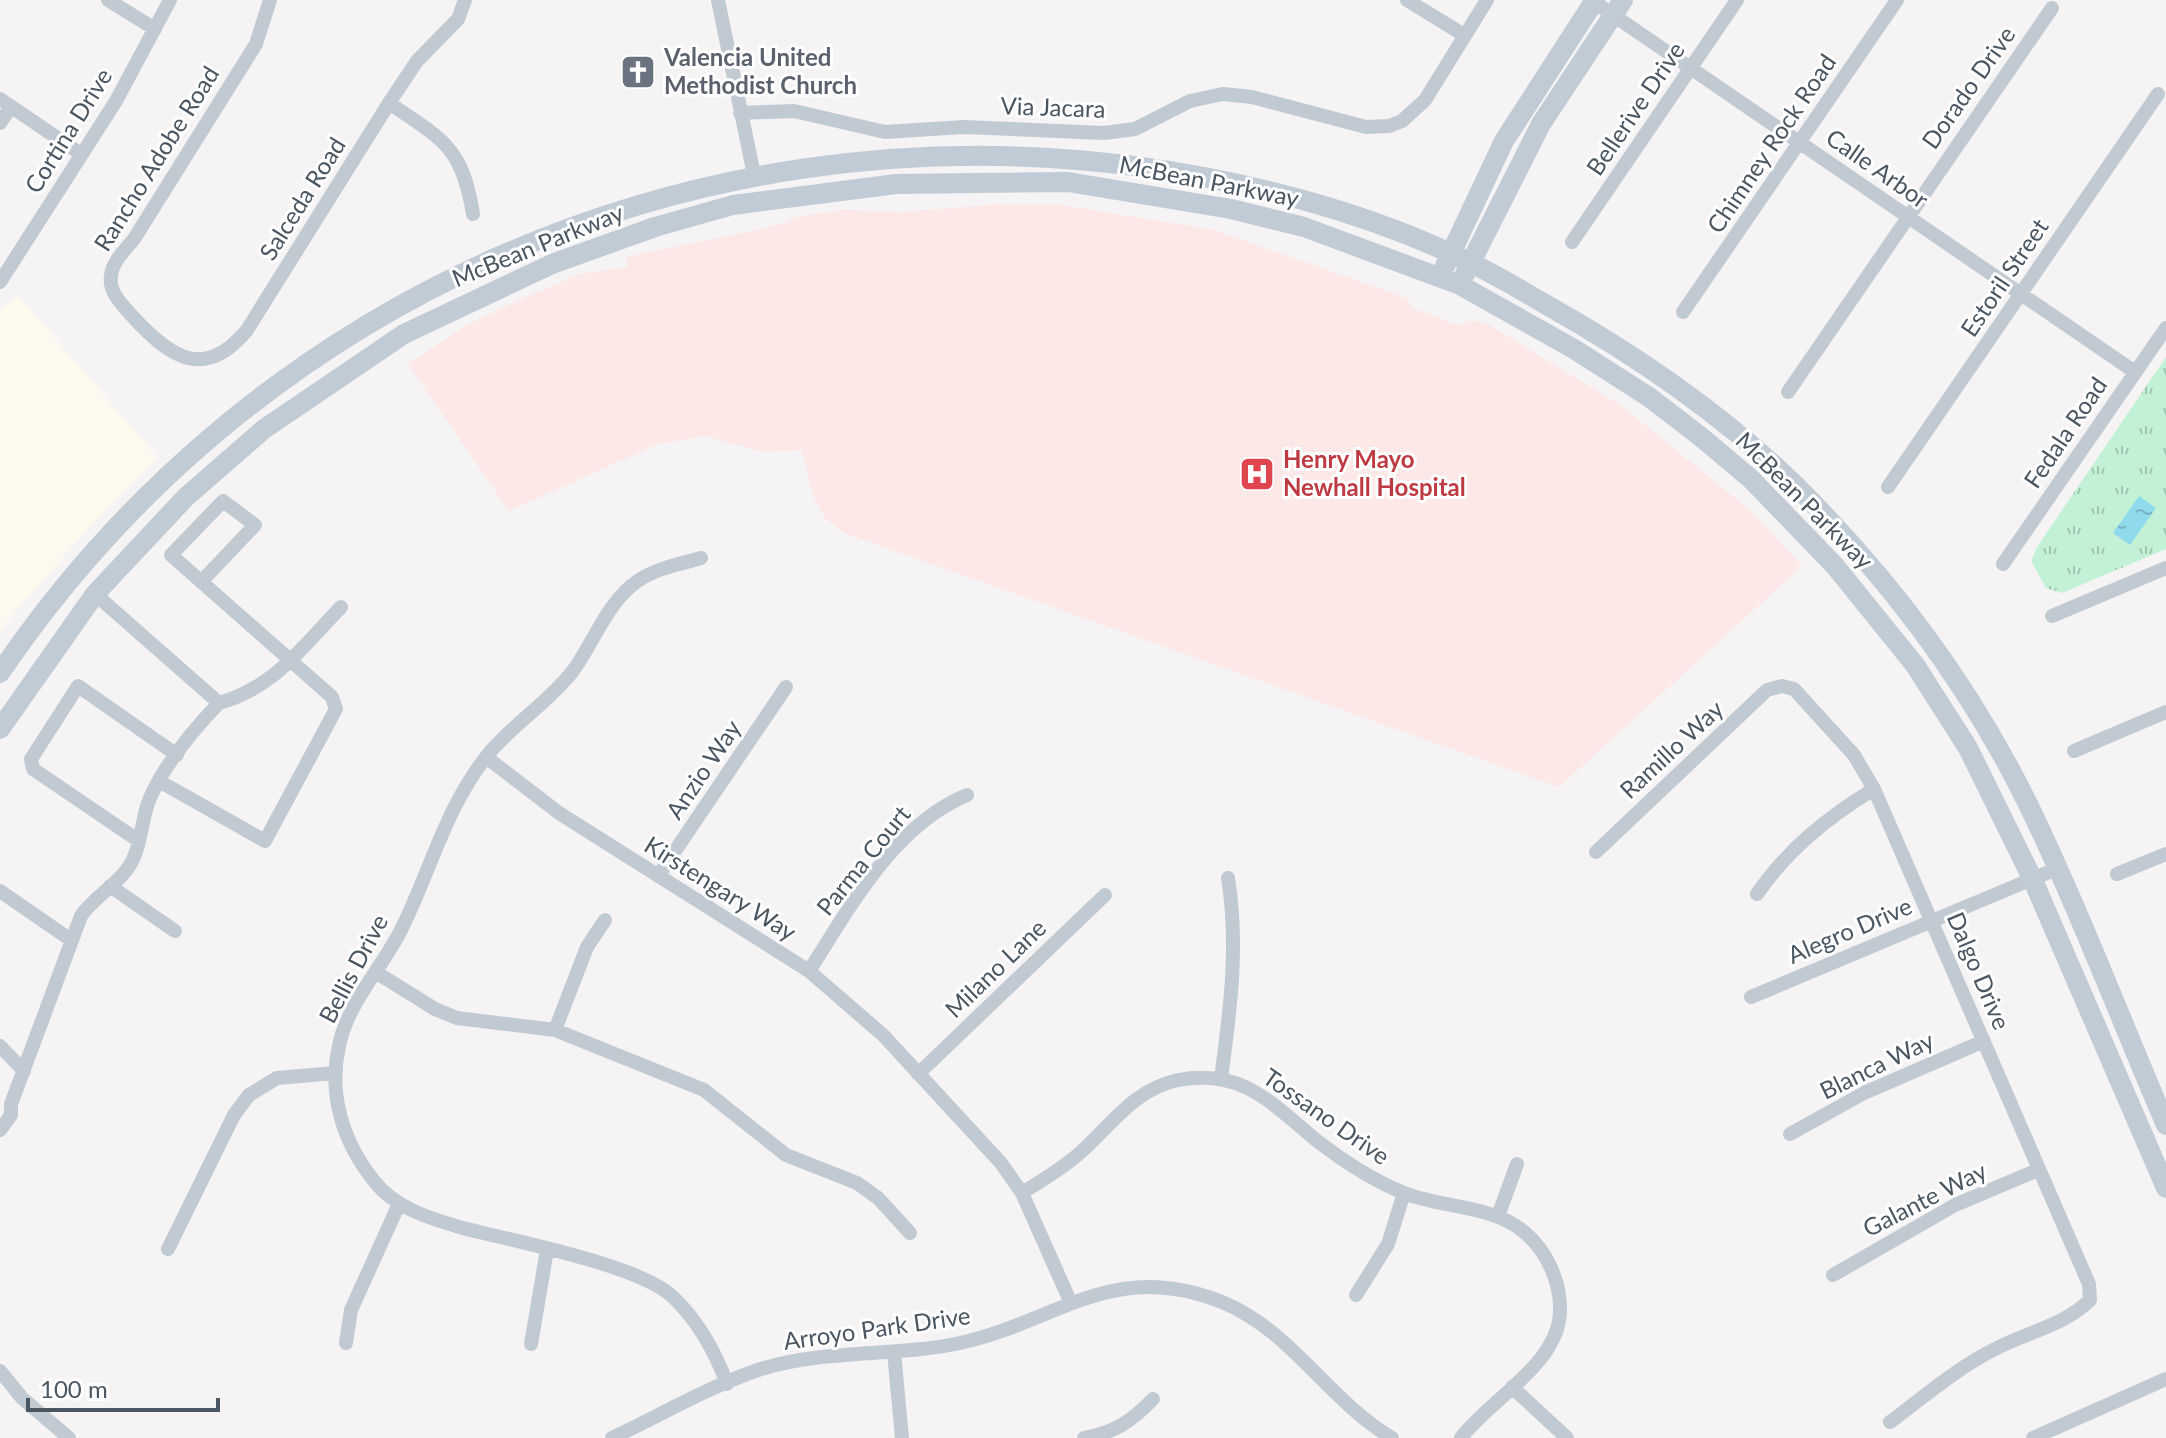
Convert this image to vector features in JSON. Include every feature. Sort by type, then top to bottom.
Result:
[{"type":"main road","points":[[1450,281],[1451,255],[1504,141],[1595,1]]},
{"type":"main road","points":[[1450,281],[1471,263],[1541,124],[1618,8]]},
{"type":"main road","name":"McBean Parkway","points":[[0,673],[75,575],[163,481],[242,411],[342,340],[409,300],[518,247],[617,210],[754,175],[874,160],[951,155],[1067,157],[1198,174],[1299,198],[1471,263],[1602,336],[1665,377],[1728,424],[1794,485],[1885,583],[1941,657],[2018,787],[2166,1125]]},
{"type":"main road","name":"McBean Parkway","points":[[0,729],[95,594],[186,497],[264,429],[404,334],[501,285],[594,247],[733,205],[896,184],[1068,182],[1231,209],[1290,223],[1450,281],[1649,397],[1751,479],[1835,566],[1915,665],[1968,748],[2032,878],[2166,1188]]},
{"type":"main road","points":[[1751,479],[1774,476],[1794,485]]},
{"type":"street","points":[[108,0],[155,29]]},
{"type":"street","name":"Cortina Drive","points":[[0,282],[81,154],[170,0]]},
{"type":"street","name":"Rancho Adobe Road","points":[[150,335],[112,290],[110,278],[114,265],[134,239],[256,44],[270,0]]},
{"type":"street","name":"Salceda Road","points":[[150,335],[172,354],[190,360],[209,358],[233,347],[417,61],[458,19],[465,0]]},
{"type":"street","points":[[718,0],[754,175]]},
{"type":"street","points":[[1407,0],[1464,35],[1487,0]]},
{"type":"street","name":"Bellerive Drive","points":[[1572,242],[1737,0]]},
{"type":"street","name":"Chimney Rock Road","points":[[1683,312],[1897,0]]},
{"type":"street","name":"Calle Arbor","points":[[1595,1],[1618,8],[1691,68],[2135,372]]},
{"type":"street","name":"Dorado Drive","points":[[1788,392],[2052,8]]},
{"type":"street","name":"Via Jacara","points":[[740,113],[794,111],[885,132],[964,127],[1104,133],[1135,129],[1190,101],[1223,94],[1252,97],[1366,127],[1389,126],[1402,121],[1425,100],[1464,35]]},
{"type":"street","name":"Estoril Street","points":[[1888,487],[2158,94]]},
{"type":"street","points":[[389,103],[455,153],[467,178],[473,214]]},
{"type":"street","points":[[0,123],[5,104],[81,154]]},
{"type":"street","name":"Fedala Road","points":[[2003,564],[2166,328]]},
{"type":"street","points":[[159,781],[265,841],[336,709],[332,697],[201,582],[171,555],[223,501],[255,525],[201,582]]},
{"type":"street","name":"Bellis Drive","points":[[701,558],[639,579],[622,594],[573,671],[486,757],[454,807],[402,928],[349,1017],[339,1044],[335,1073],[337,1106],[343,1131],[375,1184],[399,1204],[433,1219],[639,1275],[672,1296],[705,1334],[727,1384]]},
{"type":"street","points":[[2052,616],[2166,568]]},
{"type":"street","points":[[95,594],[219,703]]},
{"type":"street","points":[[0,1130],[11,1115],[6,1108],[24,1071],[81,916],[93,898],[126,872],[159,781],[219,703],[247,695],[266,683],[341,607]]},
{"type":"street","points":[[139,841],[33,769],[31,759],[78,686],[177,755]]},
{"type":"street","name":"Dalgo Drive","points":[[1782,686],[1794,689],[1854,755],[1874,789],[2089,1284],[2090,1300],[2077,1313],[1997,1348],[1961,1369],[1890,1422]]},
{"type":"street","name":"Ramillo Way","points":[[1596,852],[1767,690],[1782,686]]},
{"type":"street","name":"Anzio Way","points":[[658,876],[786,687]]},
{"type":"street","points":[[2074,751],[2166,712]]},
{"type":"street","name":"Kirstengary Way","points":[[486,757],[549,807],[809,971],[865,1018],[1001,1163],[1022,1193],[1070,1301]]},
{"type":"street","points":[[1757,894],[1775,868],[1815,829],[1874,789]]},
{"type":"street","name":"Parma Court","points":[[809,971],[860,893],[919,821],[967,795]]},
{"type":"street","points":[[2117,874],[2166,854]]},
{"type":"street","name":"Alegro Drive","points":[[1751,997],[2056,869]]},
{"type":"street","points":[[1221,1079],[1234,978],[1235,919],[1228,878]]},
{"type":"street","points":[[110,886],[175,931]]},
{"type":"street","points":[[0,891],[71,940]]},
{"type":"street","name":"Milano Lane","points":[[918,1074],[1105,895]]},
{"type":"street","points":[[555,1030],[587,947],[605,920]]},
{"type":"street","points":[[377,973],[435,1009],[457,1018],[555,1030],[704,1090],[730,1107],[786,1155],[857,1183],[878,1198],[910,1233]]},
{"type":"street","name":"Blanca Way","points":[[1790,1134],[1864,1093],[1984,1041]]},
{"type":"street","points":[[0,1046],[24,1071]]},
{"type":"street","points":[[168,1249],[234,1115],[249,1095],[277,1078],[299,1073],[335,1073]]},
{"type":"street","name":"Tossano Drive","points":[[1022,1193],[1067,1163],[1135,1099],[1155,1087],[1187,1079],[1221,1079],[1263,1094],[1356,1170],[1404,1193],[1448,1207],[1498,1216],[1523,1230],[1541,1250],[1557,1282],[1560,1315],[1550,1345],[1534,1369],[1492,1402],[1461,1438]]},
{"type":"street","points":[[1498,1216],[1517,1164]]},
{"type":"street","name":"Galante Way","points":[[1833,1275],[1955,1205],[2038,1170]]},
{"type":"street","points":[[1356,1295],[1388,1244],[1404,1193]]},
{"type":"street","points":[[346,1343],[351,1310],[399,1204]]},
{"type":"street","points":[[531,1344],[547,1250]]},
{"type":"street","name":"Arroyo Park Drive","points":[[612,1438],[761,1369],[800,1361],[962,1343],[1070,1301],[1141,1287],[1177,1289],[1222,1302],[1255,1320],[1279,1337],[1338,1398],[1392,1438]]},
{"type":"street","points":[[894,1352],[902,1438]]},
{"type":"street","points":[[0,1371],[22,1398],[69,1438]]},
{"type":"street","points":[[2033,1438],[2166,1379]]},
{"type":"street","points":[[1512,1387],[1567,1438]]},
{"type":"street","points":[[1084,1438],[1108,1434],[1133,1419],[1153,1399]]},
{"type":"shaded area","name":"Henry Mayo Newhall Hospital","points":[[1003,204],[1055,204],[1214,230],[1407,298],[1412,308],[1461,326],[1469,321],[1484,322],[1619,404],[1751,511],[1802,566],[1559,787],[844,533],[825,518],[813,496],[802,450],[763,452],[705,436],[658,444],[509,511],[408,364],[465,326],[533,294],[580,274],[628,267],[626,257],[748,232],[789,222],[795,217],[843,210],[902,212]]},
{"type":"shaded area","points":[[18,295],[158,458],[93,523],[0,630],[0,310]]},
{"type":"green space","points":[[2166,357],[2166,549],[2062,593],[2046,588],[2031,561],[2037,547]]},
{"type":"water","points":[[2139,496],[2156,508],[2130,545],[2113,533]]},
{"type":"place","name":"Valencia United Methodist Church","points":[[638,72]]},
{"type":"place","name":"Henry Mayo Newhall Hospital","points":[[1257,474]]}]
